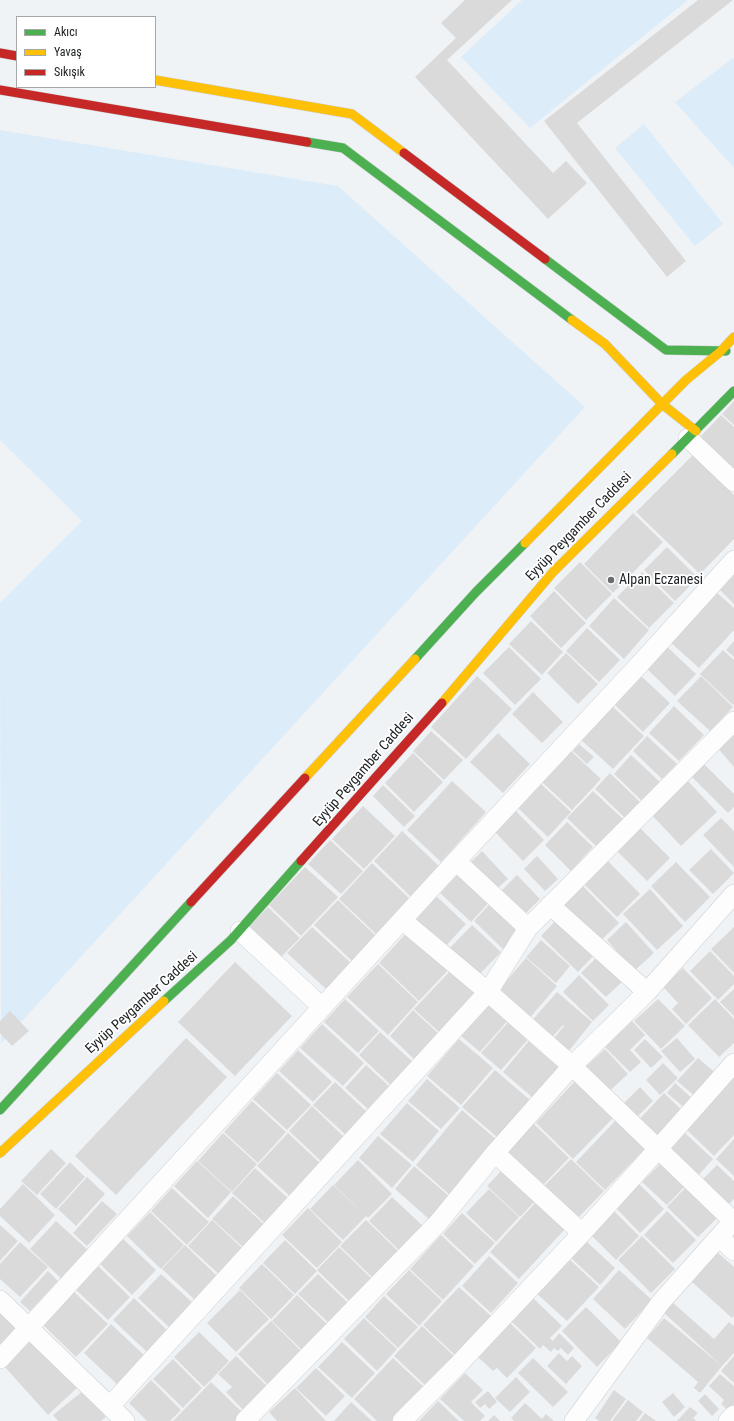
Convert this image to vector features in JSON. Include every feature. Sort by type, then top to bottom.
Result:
[{"type":"street","points":[[0,53],[16,56]]},
{"type":"street","points":[[156,80],[352,114],[666,350],[720,352],[734,350]]},
{"type":"street","points":[[0,90],[343,148],[605,344],[692,435],[734,482]]},
{"type":"street","name":"Eyyüp Peygamber Caddesi","points":[[0,1110],[476,592],[686,380],[720,352],[734,337]]},
{"type":"street","name":"Eyyüp Peygamber Caddesi","points":[[0,1153],[232,940],[446,699],[552,572],[692,435],[734,391]]},
{"type":"street","points":[[0,1358],[734,560]]},
{"type":"street","points":[[0,1300],[115,1415],[488,992],[528,928],[550,904],[734,721]]},
{"type":"street","points":[[456,861],[528,928]]},
{"type":"street","points":[[245,1421],[438,1223],[495,1153],[572,1066],[647,992],[734,894]]},
{"type":"street","points":[[550,904],[647,992]]},
{"type":"street","points":[[402,920],[488,992],[572,1066],[657,1150],[734,1220],[661,1302],[574,1421]]},
{"type":"street","points":[[240,931],[322,1007]]},
{"type":"street","points":[[402,1421],[456,1367],[582,1233],[734,1063]]},
{"type":"street","points":[[495,1153],[582,1233]]},
{"type":"street","points":[[719,1236],[734,1251]]},
{"type":"street","points":[[728,1421],[734,1415]]},
{"type":"shaded area","points":[[522,0],[688,0],[530,128],[461,57]]},
{"type":"shaded area","points":[[733,58],[734,60],[734,168],[675,102]]},
{"type":"shaded area","points":[[644,124],[723,224],[695,246],[615,148]]},
{"type":"shaded area","points":[[0,130],[338,186],[585,407],[1,1044],[0,603],[82,521],[0,440]]},
{"type":"building","points":[[465,0],[512,0],[447,60],[553,173],[566,161],[587,183],[548,219],[415,77],[456,38],[441,23]]},
{"type":"building","points":[[698,0],[733,0],[577,123],[686,261],[667,277],[544,121]]},
{"type":"building","points":[[734,401],[734,425],[722,414]]},
{"type":"building","points":[[721,415],[734,427],[734,474],[698,439]]},
{"type":"building","points":[[693,455],[734,495],[734,539],[700,574],[636,512]]},
{"type":"building","points":[[633,513],[663,542],[613,593],[584,564]]},
{"type":"building","points":[[667,547],[698,578],[675,601],[644,570]]},
{"type":"building","points":[[580,562],[612,594],[586,620],[554,588]]},
{"type":"building","points":[[642,572],[674,603],[649,628],[617,597]]},
{"type":"building","points":[[734,573],[734,604],[719,589]]},
{"type":"building","points":[[714,590],[734,608],[734,630],[699,668],[669,641]]},
{"type":"building","points":[[554,591],[586,623],[561,648],[530,616]]},
{"type":"building","points":[[614,598],[649,630],[624,659],[589,626]]},
{"type":"building","points":[[531,621],[563,652],[542,675],[509,644]]},
{"type":"building","points":[[587,628],[620,660],[599,682],[566,651]]},
{"type":"building","points":[[734,641],[734,657],[726,650]]},
{"type":"building","points":[[665,645],[696,674],[675,696],[645,667]]},
{"type":"building","points":[[509,647],[541,679],[515,705],[483,673]]},
{"type":"building","points":[[723,650],[734,660],[733,705],[700,674]]},
{"type":"building","points":[[566,653],[598,684],[578,704],[547,673]]},
{"type":"building","points":[[640,675],[670,703],[643,732],[613,703]]},
{"type":"building","points":[[477,676],[512,709],[466,759],[431,727]]},
{"type":"building","points":[[701,676],[733,707],[710,731],[677,701]]},
{"type":"building","points":[[533,692],[563,722],[542,743],[512,714]]},
{"type":"building","points":[[610,704],[644,736],[613,769],[579,738]]},
{"type":"building","points":[[674,706],[704,735],[679,761],[649,733]]},
{"type":"building","points":[[734,730],[734,767],[716,746]]},
{"type":"building","points":[[431,731],[463,760],[444,780],[413,751]]},
{"type":"building","points":[[498,733],[530,764],[503,793],[470,762]]},
{"type":"building","points":[[647,736],[677,764],[662,779],[633,751]]},
{"type":"building","points":[[579,744],[594,757],[587,764],[573,751]]},
{"type":"building","points":[[571,751],[601,779],[572,810],[542,782]]},
{"type":"building","points":[[413,753],[443,782],[414,812],[385,783]]},
{"type":"building","points":[[631,755],[660,782],[642,801],[614,774]]},
{"type":"building","points":[[703,763],[734,794],[734,807],[728,813],[690,775]]},
{"type":"building","points":[[610,773],[640,802],[625,818],[595,789]]},
{"type":"building","points":[[685,778],[717,812],[681,846],[649,812]]},
{"type":"building","points":[[452,781],[486,812],[441,862],[407,830]]},
{"type":"building","points":[[541,784],[571,812],[548,837],[518,808]]},
{"type":"building","points":[[383,785],[415,816],[404,827],[373,796]]},
{"type":"building","points":[[593,791],[623,819],[597,847],[567,818]]},
{"type":"building","points":[[363,806],[395,836],[364,869],[332,839]]},
{"type":"building","points":[[513,808],[544,840],[523,861],[492,829]]},
{"type":"building","points":[[721,818],[734,831],[734,867],[703,835]]},
{"type":"building","points":[[567,822],[593,847],[571,871],[545,845]]},
{"type":"building","points":[[636,824],[670,858],[647,881],[613,847]]},
{"type":"building","points":[[402,831],[440,867],[412,898],[374,861]]},
{"type":"building","points":[[330,840],[363,871],[341,894],[308,864]]},
{"type":"building","points":[[711,849],[734,873],[713,894],[689,870]]},
{"type":"building","points":[[482,851],[508,879],[494,891],[469,864]]},
{"type":"building","points":[[537,856],[558,879],[545,891],[524,869]]},
{"type":"building","points":[[606,859],[640,894],[617,917],[582,882]]},
{"type":"building","points":[[676,862],[710,897],[685,922],[651,886]]},
{"type":"building","points":[[372,863],[410,899],[377,935],[339,899]]},
{"type":"building","points":[[305,867],[338,897],[301,936],[269,905]]},
{"type":"building","points":[[462,870],[493,898],[471,922],[440,893]]},
{"type":"building","points":[[517,875],[540,899],[521,918],[497,895]]},
{"type":"building","points":[[580,883],[619,923],[598,943],[559,903]]},
{"type":"building","points":[[650,889],[683,926],[657,950],[623,914]]},
{"type":"building","points":[[436,896],[466,924],[443,949],[413,921]]},
{"type":"building","points":[[494,899],[524,926],[503,949],[474,921]]},
{"type":"building","points":[[338,900],[376,936],[352,961],[314,925]]},
{"type":"building","points":[[268,907],[300,938],[280,958],[248,928]]},
{"type":"building","points":[[561,915],[598,951],[578,972],[541,936]]},
{"type":"building","points":[[626,922],[654,953],[634,971],[607,940]]},
{"type":"building","points":[[472,925],[501,952],[477,977],[448,950]]},
{"type":"building","points":[[312,927],[351,963],[326,989],[287,953]]},
{"type":"building","points":[[734,927],[734,973],[711,949]]},
{"type":"building","points":[[410,929],[451,967],[419,1001],[379,963]]},
{"type":"building","points":[[541,940],[570,966],[556,983],[526,957]]},
{"type":"building","points":[[710,951],[734,976],[734,984],[718,1000],[690,971]]},
{"type":"building","points":[[597,957],[622,982],[606,997],[581,973]]},
{"type":"building","points":[[526,958],[557,986],[528,1020],[497,992]]},
{"type":"building","points":[[235,962],[292,1016],[235,1076],[178,1022]]},
{"type":"building","points":[[378,964],[418,1002],[388,1035],[347,997]]},
{"type":"building","points":[[453,968],[479,993],[441,1034],[414,1009]]},
{"type":"building","points":[[683,968],[712,998],[686,1024],[672,1009],[678,1003],[663,987]]},
{"type":"building","points":[[579,975],[609,1005],[593,1021],[563,992]]},
{"type":"building","points":[[734,989],[734,1016],[720,1002]]},
{"type":"building","points":[[557,992],[592,1022],[564,1057],[549,1044],[564,1026],[563,1025],[548,1042],[528,1025]]},
{"type":"building","points":[[345,999],[379,1031],[358,1053],[324,1022]]},
{"type":"building","points":[[658,999],[685,1026],[661,1049],[634,1021]]},
{"type":"building","points":[[715,999],[734,1019],[734,1043],[719,1057],[688,1025]]},
{"type":"building","points":[[491,1002],[510,1018],[480,1052],[461,1036]]},
{"type":"building","points":[[413,1010],[440,1035],[416,1061],[390,1036]]},
{"type":"building","points":[[10,1011],[29,1031],[12,1046],[0,1033],[0,1021]]},
{"type":"building","points":[[511,1019],[531,1036],[501,1070],[481,1053]]},
{"type":"building","points":[[632,1021],[645,1035],[630,1050],[641,1062],[630,1072],[605,1047]]},
{"type":"building","points":[[322,1024],[364,1063],[343,1086],[300,1048]]},
{"type":"building","points":[[380,1032],[414,1063],[393,1087],[359,1055]]},
{"type":"building","points":[[532,1037],[562,1063],[533,1098],[503,1072]]},
{"type":"building","points":[[186,1038],[227,1077],[116,1195],[75,1156]]},
{"type":"building","points":[[677,1038],[695,1059],[680,1072],[661,1051]]},
{"type":"building","points":[[459,1039],[493,1068],[461,1105],[427,1076]]},
{"type":"building","points":[[645,1039],[663,1057],[651,1068],[634,1050]]},
{"type":"building","points":[[605,1049],[628,1074],[604,1096],[581,1071]]},
{"type":"building","points":[[298,1050],[332,1082],[313,1102],[279,1071]]},
{"type":"building","points":[[698,1058],[718,1075],[697,1098],[677,1081]]},
{"type":"building","points":[[663,1063],[678,1078],[660,1095],[646,1080]]},
{"type":"building","points":[[366,1065],[391,1088],[370,1111],[345,1088]]},
{"type":"building","points":[[495,1070],[530,1100],[498,1138],[462,1107]]},
{"type":"building","points":[[277,1073],[311,1105],[287,1130],[253,1099]]},
{"type":"building","points":[[734,1075],[734,1135],[714,1156],[685,1128]]},
{"type":"building","points":[[427,1079],[460,1108],[441,1129],[408,1101]]},
{"type":"building","points":[[575,1081],[613,1118],[573,1159],[536,1123]]},
{"type":"building","points":[[335,1082],[368,1113],[347,1136],[313,1105]]},
{"type":"building","points":[[675,1083],[695,1101],[687,1110],[667,1093]]},
{"type":"building","points":[[640,1087],[653,1101],[634,1120],[621,1106]]},
{"type":"building","points":[[664,1093],[686,1114],[658,1145],[635,1124]]},
{"type":"building","points":[[252,1101],[286,1132],[258,1163],[224,1132]]},
{"type":"building","points":[[407,1103],[439,1131],[413,1162],[380,1134]]},
{"type":"building","points":[[312,1106],[345,1138],[322,1162],[289,1131]]},
{"type":"building","points":[[462,1110],[498,1141],[451,1196],[416,1165]]},
{"type":"building","points":[[616,1120],[645,1149],[605,1190],[576,1162]]},
{"type":"building","points":[[534,1124],[569,1158],[542,1186],[507,1152]]},
{"type":"building","points":[[223,1133],[257,1164],[232,1192],[198,1161]]},
{"type":"building","points":[[288,1133],[322,1165],[292,1198],[257,1166]]},
{"type":"building","points":[[685,1133],[713,1159],[695,1179],[667,1153]]},
{"type":"building","points":[[378,1136],[412,1165],[392,1188],[359,1158]]},
{"type":"building","points":[[734,1139],[734,1176],[716,1159]]},
{"type":"building","points":[[51,1149],[66,1163],[37,1195],[21,1181]]},
{"type":"building","points":[[571,1159],[604,1191],[576,1220],[543,1187]]},
{"type":"building","points":[[358,1160],[392,1194],[368,1218],[334,1185]]},
{"type":"building","points":[[197,1161],[231,1192],[208,1218],[174,1186]]},
{"type":"building","points":[[663,1161],[687,1184],[667,1205],[642,1182]]},
{"type":"building","points":[[70,1162],[85,1177],[56,1209],[40,1194]]},
{"type":"building","points":[[717,1165],[734,1181],[734,1199],[725,1208],[699,1183]]},
{"type":"building","points":[[414,1166],[450,1197],[430,1220],[395,1189]]},
{"type":"building","points":[[255,1168],[290,1200],[267,1225],[232,1193]]},
{"type":"building","points":[[502,1170],[535,1201],[520,1217],[487,1186]]},
{"type":"building","points":[[87,1177],[105,1194],[76,1226],[58,1209]]},
{"type":"building","points":[[23,1184],[55,1215],[29,1243],[0,1216],[0,1209]]},
{"type":"building","points":[[639,1184],[664,1209],[640,1233],[616,1208]]},
{"type":"building","points":[[333,1185],[366,1216],[343,1240],[310,1209]]},
{"type":"building","points":[[687,1186],[718,1217],[698,1237],[667,1207]]},
{"type":"building","points":[[172,1188],[209,1222],[187,1245],[151,1211]]},
{"type":"building","points":[[489,1189],[519,1217],[496,1242],[466,1213]]},
{"type":"building","points":[[233,1196],[266,1226],[245,1249],[212,1219]]},
{"type":"building","points":[[392,1197],[424,1227],[400,1251],[369,1221]]},
{"type":"building","points":[[102,1201],[117,1214],[87,1246],[73,1233]]},
{"type":"building","points":[[536,1202],[565,1229],[519,1279],[490,1252]]},
{"type":"building","points":[[308,1208],[342,1242],[317,1268],[282,1235]]},
{"type":"building","points":[[614,1211],[639,1236],[616,1260],[591,1235]]},
{"type":"building","points":[[667,1211],[696,1240],[673,1263],[644,1235]]},
{"type":"building","points":[[150,1212],[184,1245],[161,1269],[127,1236]]},
{"type":"building","points":[[462,1213],[495,1243],[475,1264],[443,1234]]},
{"type":"building","points":[[212,1220],[244,1250],[221,1276],[188,1246]]},
{"type":"building","points":[[366,1220],[399,1252],[374,1279],[340,1246]]},
{"type":"building","points":[[56,1221],[90,1252],[63,1280],[30,1249]]},
{"type":"building","points":[[0,1225],[18,1241],[0,1261]]},
{"type":"building","points":[[441,1235],[474,1266],[443,1300],[410,1269]]},
{"type":"building","points":[[642,1236],[675,1269],[651,1293],[618,1260]]},
{"type":"building","points":[[121,1237],[156,1270],[132,1295],[98,1262]]},
{"type":"building","points":[[285,1240],[317,1271],[295,1294],[263,1263]]},
{"type":"building","points":[[586,1241],[615,1268],[600,1285],[571,1258]]},
{"type":"building","points":[[20,1242],[48,1267],[20,1297],[0,1279],[0,1264]]},
{"type":"building","points":[[185,1245],[218,1277],[195,1300],[162,1269]]},
{"type":"building","points":[[339,1247],[373,1280],[350,1302],[317,1270]]},
{"type":"building","points":[[717,1252],[734,1267],[734,1316],[732,1318],[691,1281]]},
{"type":"building","points":[[489,1256],[518,1283],[491,1313],[462,1286]]},
{"type":"building","points":[[567,1257],[599,1287],[567,1321],[535,1292]]},
{"type":"building","points":[[96,1264],[130,1297],[108,1320],[74,1288]]},
{"type":"building","points":[[262,1264],[294,1295],[271,1319],[239,1288]]},
{"type":"building","points":[[409,1270],[442,1301],[419,1326],[386,1294]]},
{"type":"building","points":[[619,1270],[652,1300],[625,1329],[593,1299]]},
{"type":"building","points":[[48,1271],[58,1281],[30,1311],[20,1302]]},
{"type":"building","points":[[161,1274],[194,1304],[170,1328],[138,1298]]},
{"type":"building","points":[[318,1274],[349,1304],[330,1324],[298,1294]]},
{"type":"building","points":[[459,1287],[491,1316],[455,1355],[423,1325]]},
{"type":"building","points":[[240,1290],[269,1319],[236,1352],[207,1323]]},
{"type":"building","points":[[73,1291],[108,1324],[76,1357],[42,1324]]},
{"type":"building","points":[[297,1295],[328,1325],[303,1351],[272,1321]]},
{"type":"building","points":[[384,1296],[418,1327],[398,1348],[365,1317]]},
{"type":"building","points":[[134,1298],[168,1331],[148,1353],[113,1320]]},
{"type":"building","points":[[533,1298],[562,1326],[550,1338],[553,1341],[559,1333],[574,1348],[568,1355],[561,1348],[558,1351],[554,1348],[551,1352],[543,1345],[540,1349],[511,1321]]},
{"type":"building","points":[[672,1302],[714,1339],[729,1322],[734,1326],[734,1353],[722,1366],[663,1312]]},
{"type":"building","points":[[586,1307],[621,1342],[597,1367],[562,1331]]},
{"type":"building","points":[[0,1308],[19,1324],[0,1346]]},
{"type":"building","points":[[364,1318],[397,1349],[377,1371],[344,1339]]},
{"type":"building","points":[[664,1318],[722,1366],[700,1393],[694,1388],[698,1382],[647,1338]]},
{"type":"building","points":[[271,1321],[302,1352],[269,1386],[238,1354]]},
{"type":"building","points":[[510,1323],[536,1348],[507,1378],[497,1368],[493,1371],[478,1357]]},
{"type":"building","points":[[111,1324],[146,1357],[119,1386],[84,1353]]},
{"type":"building","points":[[422,1326],[454,1356],[426,1386],[394,1356]]},
{"type":"building","points":[[199,1332],[229,1361],[204,1387],[174,1357]]},
{"type":"building","points":[[33,1339],[77,1388],[48,1415],[4,1366]]},
{"type":"building","points":[[342,1342],[375,1373],[352,1398],[318,1367]]},
{"type":"building","points":[[559,1353],[567,1361],[572,1356],[582,1366],[566,1384],[547,1366]]},
{"type":"building","points":[[236,1356],[268,1387],[244,1411],[226,1392],[232,1387],[218,1374]]},
{"type":"building","points":[[734,1356],[734,1383],[721,1371]]},
{"type":"building","points":[[393,1358],[425,1388],[393,1421],[377,1421],[354,1399]]},
{"type":"building","points":[[533,1358],[568,1392],[553,1407],[518,1373]]},
{"type":"building","points":[[173,1359],[202,1388],[183,1408],[153,1379]]},
{"type":"building","points":[[316,1368],[345,1396],[326,1416],[296,1388]]},
{"type":"building","points":[[465,1373],[483,1390],[471,1402],[485,1416],[480,1421],[464,1421],[440,1399]]},
{"type":"building","points":[[720,1374],[734,1386],[734,1408],[730,1412],[721,1404],[724,1400],[709,1386]]},
{"type":"building","points":[[516,1377],[530,1392],[510,1412],[495,1398]]},
{"type":"building","points":[[151,1380],[181,1410],[170,1421],[147,1421],[129,1403]]},
{"type":"building","points":[[211,1382],[243,1413],[236,1421],[173,1421]]},
{"type":"building","points":[[295,1388],[326,1421],[277,1421],[269,1412]]},
{"type":"building","points":[[84,1390],[106,1417],[101,1421],[58,1421],[53,1415]]},
{"type":"building","points":[[614,1390],[626,1399],[610,1421],[599,1421],[595,1418]]},
{"type":"building","points":[[488,1391],[497,1402],[489,1409],[485,1404],[480,1408],[475,1402]]},
{"type":"building","points":[[673,1393],[685,1407],[674,1417],[662,1402]]},
{"type":"building","points":[[705,1394],[719,1409],[712,1416],[698,1401]]},
{"type":"building","points":[[628,1400],[643,1412],[636,1421],[612,1421]]},
{"type":"building","points":[[438,1401],[459,1421],[419,1421]]},
{"type":"building","points":[[351,1402],[372,1421],[334,1421]]},
{"type":"building","points":[[525,1403],[542,1419],[546,1414],[554,1421],[514,1421],[511,1418]]},
{"type":"building","points":[[690,1407],[698,1413],[693,1418],[696,1421],[677,1421]]},
{"type":"building","points":[[645,1413],[656,1421],[639,1421]]},
{"type":"building","points":[[494,1415],[500,1421],[488,1421]]},
{"type":"traffic: fast","points":[[307,142],[343,148],[572,320]]},
{"type":"traffic: fast","points":[[545,259],[666,350],[726,351]]},
{"type":"traffic: fast","points":[[672,454],[734,391]]},
{"type":"traffic: fast","points":[[415,659],[476,592],[525,543]]},
{"type":"traffic: fast","points":[[164,1001],[231,940],[301,861]]},
{"type":"traffic: fast","points":[[0,1110],[191,902]]},
{"type":"traffic: slow","points":[[156,80],[352,114],[404,153]]},
{"type":"traffic: slow","points":[[572,320],[605,344],[662,404],[696,431]]},
{"type":"traffic: slow","points":[[525,543],[686,380],[720,352],[734,337]]},
{"type":"traffic: slow","points":[[442,703],[553,572],[672,454]]},
{"type":"traffic: slow","points":[[305,778],[415,659]]},
{"type":"traffic: slow","points":[[0,1153],[164,1001]]},
{"type":"traffic: jam","points":[[0,53],[16,56]]},
{"type":"traffic: jam","points":[[0,90],[307,142]]},
{"type":"traffic: jam","points":[[404,153],[545,259]]},
{"type":"traffic: jam","points":[[301,861],[442,703]]},
{"type":"traffic: jam","points":[[191,902],[305,778]]},
{"type":"place","name":"Alpan Eczanesi","points":[[611,580]]}]
